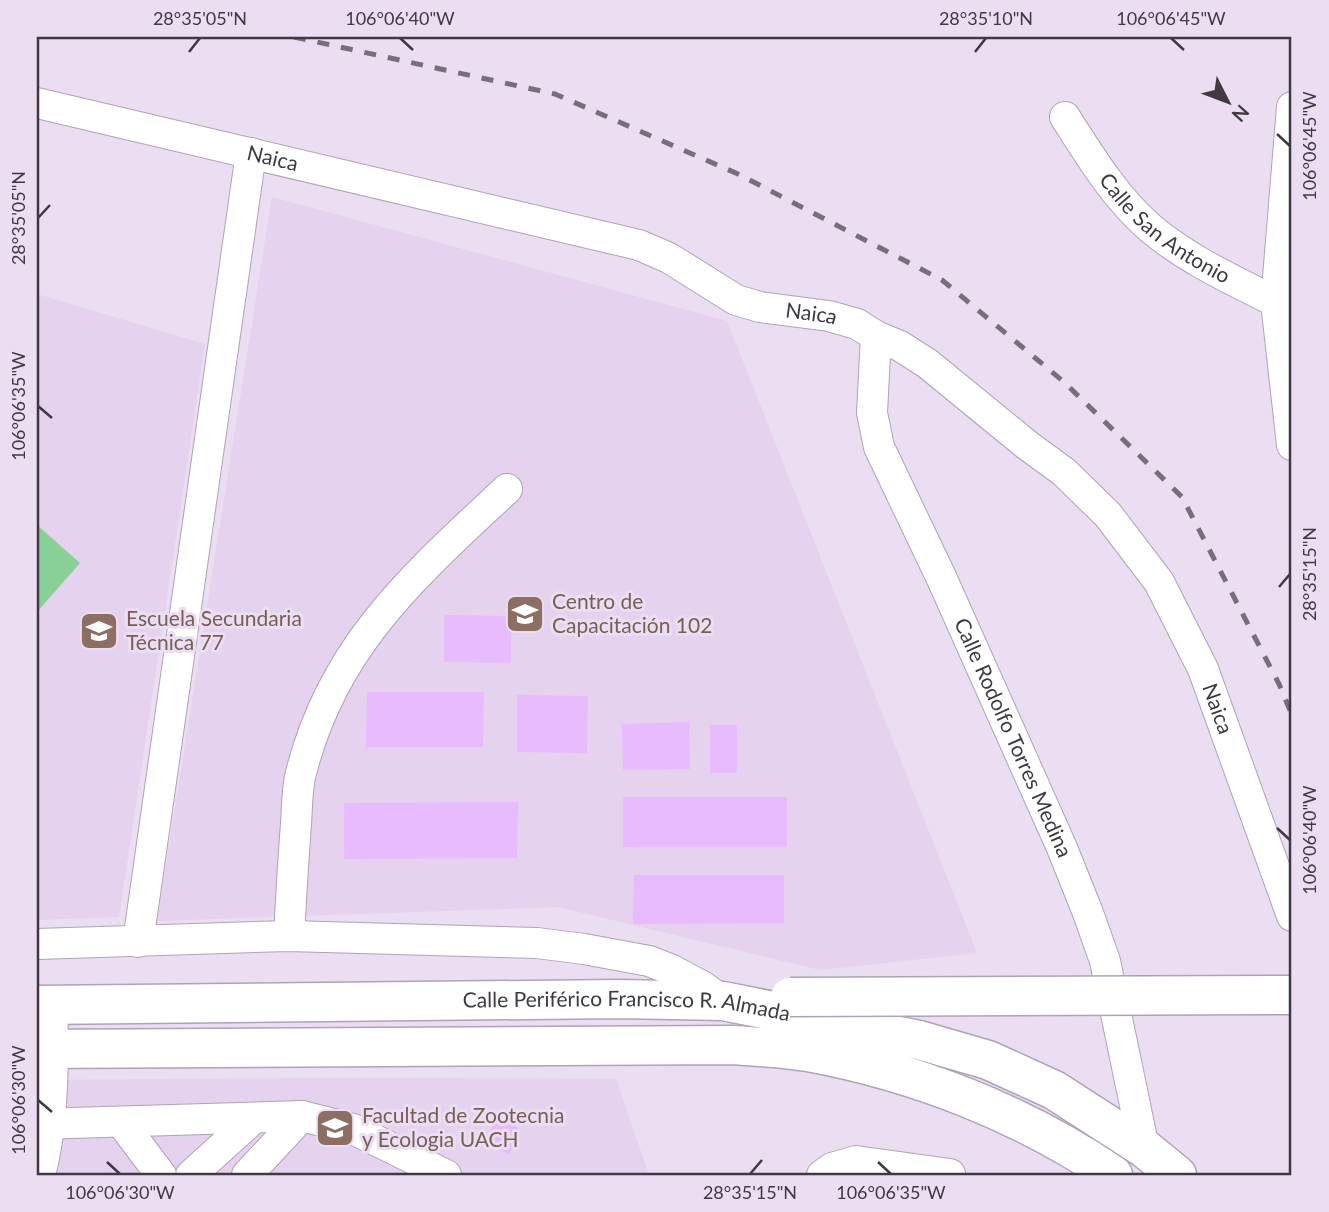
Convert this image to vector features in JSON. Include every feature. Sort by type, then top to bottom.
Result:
[{"type":"highway","points":[[734,1003],[790,996],[1292,995]]},
{"type":"highway","name":"Calle Periférico Francisco R. Almada","points":[[44,1005],[604,999],[734,1003],[919,1040],[988,1060],[1054,1090],[1144,1148],[1177,1175]]},
{"type":"highway","name":"Calle Periférico Francisco R. Almada","points":[[45,1049],[734,1045],[805,1052],[864,1064],[913,1079],[1018,1119],[1079,1152],[1113,1175]]},
{"type":"street","name":"Naica","points":[[37,103],[639,245],[669,258],[736,300],[760,307],[829,316],[857,324],[928,364],[1064,472],[1108,514],[1159,582],[1203,669],[1292,916]]},
{"type":"street","points":[[1292,107],[1284,306],[1292,445]]},
{"type":"street","name":"Calle San Antonio","points":[[1065,117],[1107,182],[1149,227],[1193,259],[1284,306]]},
{"type":"street","points":[[138,942],[251,153]]},
{"type":"street","name":"Calle Rodolfo Torres Medina","points":[[876,336],[872,413],[879,447],[948,592],[1062,848],[1088,913],[1105,961],[1144,1148]]},
{"type":"street","points":[[289,936],[300,780],[312,734],[333,688],[353,652],[376,620],[444,548],[508,489]]},
{"type":"street","points":[[37,944],[289,936],[488,941],[584,949],[649,961],[672,970],[734,1003]]},
{"type":"street","points":[[43,1174],[44,1005]]},
{"type":"street","points":[[42,1124],[302,1116],[353,1129],[446,1175]]},
{"type":"street","points":[[247,1175],[302,1116]]},
{"type":"street","points":[[191,1175],[254,1118]]},
{"type":"street","points":[[121,1122],[160,1175]]},
{"type":"street","points":[[822,1175],[832,1168],[856,1161],[950,1174]]},
{"type":"shaded area","name":"Centro de Capacitación 102","points":[[272,197],[727,321],[977,953],[820,970],[558,907],[157,921]]},
{"type":"shaded area","name":"Escuela Secundaria Técnica 77","points":[[37,294],[205,344],[119,917],[37,920]]},
{"type":"shaded area","name":"Facultad de Zootecnia y Ecologia UACH","points":[[616,1079],[649,1175],[37,1175],[37,1080]]},
{"type":"green space","points":[[37,525],[80,563],[37,612]]},
{"type":"building","points":[[444,615],[511,616],[511,663],[444,662]]},
{"type":"building","points":[[367,692],[484,692],[483,747],[366,747]]},
{"type":"building","points":[[517,695],[588,696],[587,753],[517,752]]},
{"type":"building","points":[[689,722],[690,769],[623,770],[622,724]]},
{"type":"building","points":[[710,725],[737,725],[737,773],[710,773]]},
{"type":"building","points":[[623,797],[787,797],[787,847],[623,847]]},
{"type":"building","points":[[518,802],[517,858],[344,859],[344,803]]},
{"type":"building","points":[[634,875],[784,875],[784,923],[633,924]]},
{"type":"building","points":[[496,1116],[518,1128],[509,1155],[486,1142]]},
{"type":"railway","points":[[294,37],[555,94],[738,174],[942,280],[1064,382],[1182,497],[1279,684],[1292,715]]},
{"type":"place","name":"Centro de Capacitación 102","points":[[525,614]]},
{"type":"place","name":"Escuela Secundaria Técnica 77","points":[[99,631]]},
{"type":"place","name":"Facultad de Zootecnia y Ecologia UACH","points":[[335,1128]]}]
